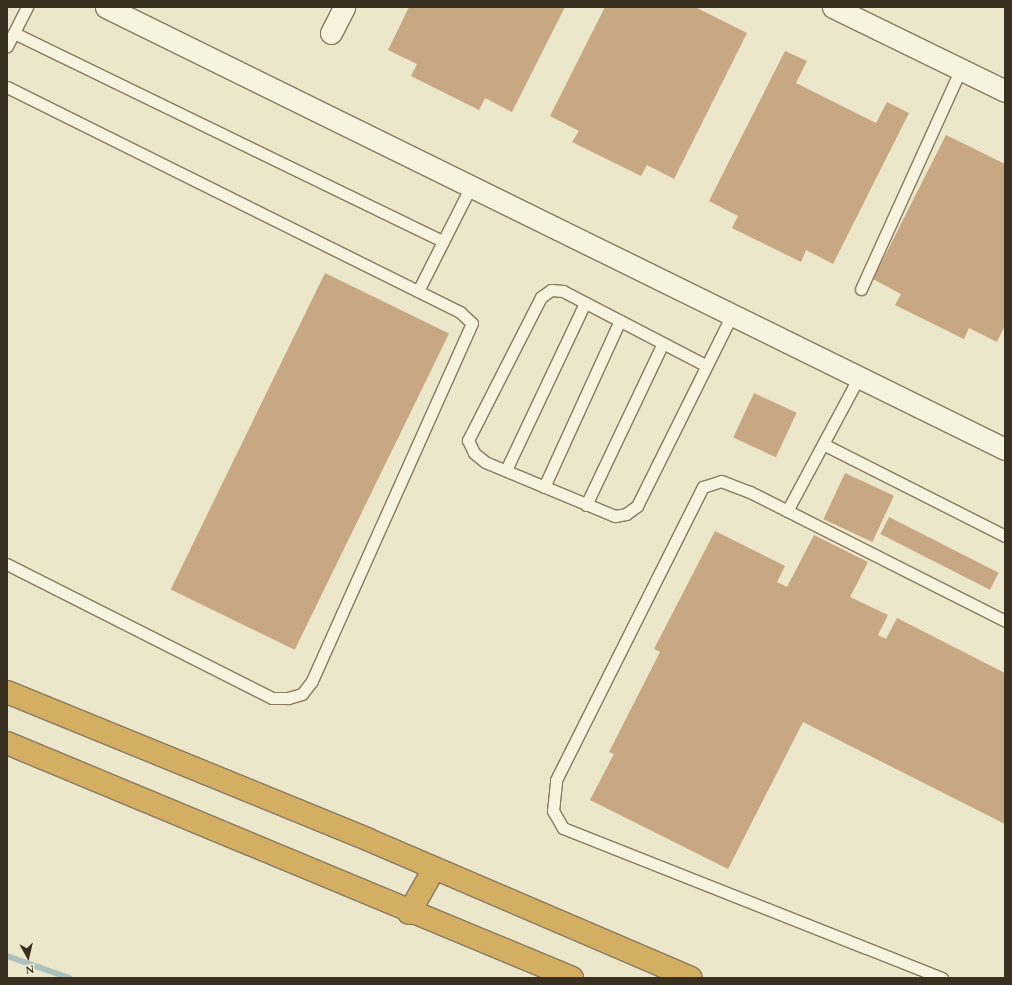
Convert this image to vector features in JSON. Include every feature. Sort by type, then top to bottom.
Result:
[{"type":"highway","points":[[7,692],[434,869],[691,978]]},
{"type":"highway","points":[[7,743],[409,913],[572,978]]},
{"type":"highway","points":[[409,913],[434,869]]},
{"type":"street","points":[[106,7],[1005,449]]},
{"type":"street","points":[[331,33],[344,7]]},
{"type":"street","points":[[833,7],[1005,91]]},
{"type":"lane","points":[[7,46],[27,7]]},
{"type":"lane","points":[[14,33],[443,241]]},
{"type":"lane","points":[[860,289],[960,69]]},
{"type":"lane","points":[[7,87],[418,291],[468,317],[471,328],[312,681],[302,694],[288,698],[272,698],[7,564]]},
{"type":"lane","points":[[418,291],[471,186]]},
{"type":"lane","points":[[705,365],[562,291],[551,290],[541,297],[468,440],[474,453],[485,462],[586,505],[615,516],[637,506],[705,365],[732,315]]},
{"type":"lane","points":[[506,470],[585,303]]},
{"type":"lane","points":[[544,488],[620,320]]},
{"type":"lane","points":[[586,505],[663,343]]},
{"type":"lane","points":[[787,511],[859,377]]},
{"type":"lane","points":[[823,444],[1005,536]]},
{"type":"lane","points":[[942,978],[563,828],[553,811],[556,780],[703,487],[721,481],[787,511],[1005,621]]},
{"type":"building","points":[[409,7],[565,7],[512,112],[485,98],[479,110],[411,76],[417,64],[388,50]]},
{"type":"building","points":[[605,7],[695,7],[747,33],[674,179],[647,165],[641,176],[572,142],[579,131],[550,116]]},
{"type":"building","points":[[785,51],[807,61],[796,83],[876,123],[887,102],[909,113],[833,264],[806,250],[801,262],[732,228],[738,216],[709,201]]},
{"type":"building","points":[[946,135],[1005,164],[1005,325],[997,342],[969,328],[964,339],[895,305],[901,294],[873,279]]},
{"type":"building","points":[[325,273],[449,333],[295,650],[171,589]]},
{"type":"building","points":[[754,393],[797,413],[776,457],[733,437]]},
{"type":"building","points":[[845,473],[894,496],[872,542],[823,519]]},
{"type":"building","points":[[889,517],[999,573],[990,590],[880,534]]},
{"type":"building","points":[[715,531],[785,566],[777,582],[787,587],[814,535],[868,562],[850,597],[888,615],[878,635],[886,639],[897,618],[1005,673],[1005,824],[803,722],[728,869],[590,800],[614,754],[609,752],[660,652],[654,649]]},
{"type":"waterway","points":[[7,956],[69,978]]}]
